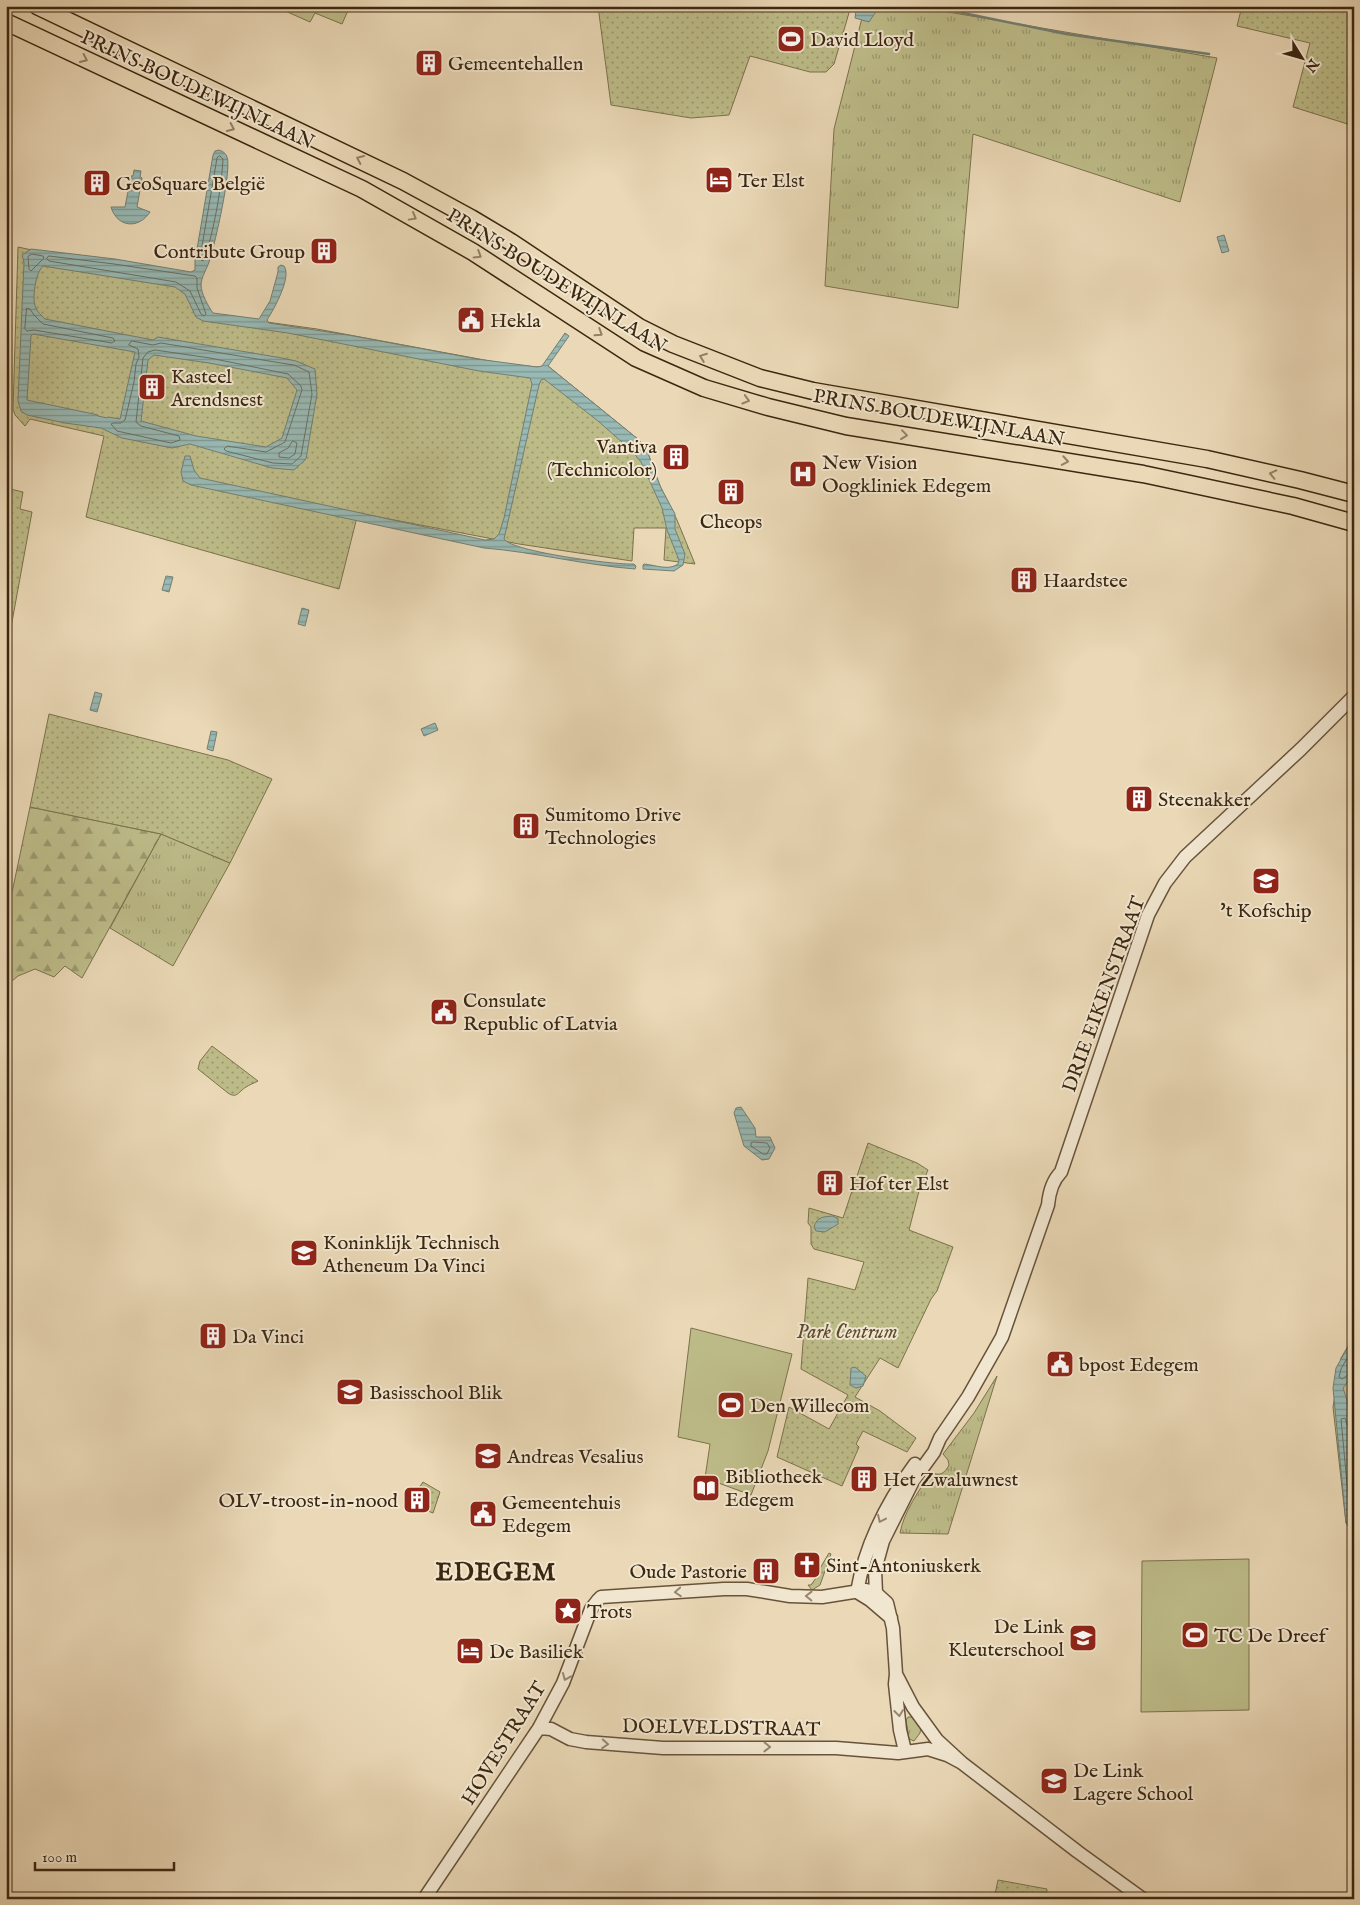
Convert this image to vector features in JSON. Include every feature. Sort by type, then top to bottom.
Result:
[{"type":"main road","name":"PRINS BOUDEWIJNLAAN","points":[[37,6],[403,181],[511,242],[639,328],[698,355],[760,378],[855,400],[1128,444],[1207,459],[1354,494]]},
{"type":"main road","name":"PRINS BOUDEWIJNLAAN","points":[[6,22],[362,189],[473,252],[636,358],[704,388],[846,426],[1142,474],[1293,506],[1354,523]]},
{"type":"main road","points":[[1293,506],[1299,494],[1300,480]]},
{"type":"street","name":"DRIE EIKENSTRAAT","points":[[873,1596],[874,1570],[883,1541],[913,1482],[968,1397],[1002,1337],[1048,1205],[1056,1176],[1061,1172],[1148,915],[1165,883],[1185,857],[1302,749],[1354,696]]},
{"type":"street","name":"DRIE EIKENSTRAAT","points":[[857,1592],[864,1558],[889,1502],[926,1449],[940,1438]]},
{"type":"street","name":"HOVESTRAAT","points":[[424,1899],[539,1728],[563,1683],[591,1609],[598,1600],[607,1596],[724,1589],[754,1590],[790,1596],[822,1596],[857,1592]]},
{"type":"street","points":[[857,1592],[873,1596],[891,1618],[896,1674],[895,1684],[900,1730],[905,1751],[920,1746],[925,1738],[927,1729]]},
{"type":"street","points":[[896,1674],[912,1707],[927,1729],[962,1763],[1143,1899]]},
{"type":"street","name":"DOELVELDSTRAAT","points":[[539,1728],[551,1729],[570,1738],[586,1742],[663,1748],[836,1748],[898,1753],[928,1749],[947,1755],[962,1763]]},
{"type":"green space","points":[[274,6],[350,6],[342,24],[315,13],[310,22]]},
{"type":"green space","points":[[598,6],[851,6],[834,64],[826,72],[810,72],[750,56],[729,115],[691,118],[611,105]]},
{"type":"green space","points":[[865,6],[913,6],[1217,58],[1180,202],[973,134],[958,308],[825,286],[834,129]]},
{"type":"green space","points":[[1242,6],[1354,6],[1354,126],[1293,107],[1310,43],[1237,26]]},
{"type":"green space","points":[[18,247],[195,285],[194,312],[317,329],[506,364],[537,367],[548,366],[639,440],[646,448],[659,484],[677,520],[695,564],[664,560],[666,528],[634,528],[632,561],[519,544],[358,513],[339,589],[86,517],[104,436],[30,419],[25,426],[15,415],[13,409]]},
{"type":"green space","points":[[6,488],[23,492],[20,509],[32,512],[6,655]]},
{"type":"green space","points":[[49,714],[228,760],[272,779],[230,863],[161,834],[30,807]]},
{"type":"green space","points":[[30,807],[161,834],[82,978],[65,966],[54,977],[35,969],[18,976],[6,986],[6,921]]},
{"type":"green space","points":[[161,834],[230,863],[173,966],[110,928]]},
{"type":"green space","points":[[212,1046],[258,1081],[236,1095],[228,1093],[198,1069],[200,1061]]},
{"type":"green space","name":"Park Centrum","points":[[868,1143],[917,1163],[928,1170],[919,1191],[909,1230],[953,1247],[937,1291],[931,1299],[898,1368],[880,1358],[855,1397],[880,1411],[916,1438],[907,1452],[863,1431],[856,1444],[859,1447],[842,1486],[777,1457],[789,1407],[829,1429],[848,1395],[801,1369],[808,1278],[855,1290],[864,1262],[814,1249],[811,1244],[811,1227],[808,1223],[809,1208],[843,1218]]},
{"type":"green space","points":[[691,1328],[792,1354],[768,1451],[751,1495],[705,1478],[710,1444],[678,1437]]},
{"type":"green space","points":[[1354,1336],[1354,1523],[1349,1527],[1346,1523],[1333,1407],[1341,1358]]},
{"type":"green space","points":[[997,1376],[948,1534],[900,1533],[908,1509],[917,1494],[931,1472],[940,1474],[947,1468],[949,1465],[948,1460],[943,1454],[974,1413]]},
{"type":"green space","points":[[423,1482],[440,1492],[433,1513],[418,1507],[421,1497],[415,1494]]},
{"type":"green space","points":[[829,1553],[831,1554],[820,1585],[812,1590],[808,1585],[811,1585],[821,1571],[819,1570]]},
{"type":"green space","name":"TC De Dreef","points":[[1249,1559],[1249,1710],[1141,1712],[1142,1561]]},
{"type":"green space","points":[[908,1717],[912,1717],[921,1727],[920,1733],[914,1741],[909,1739],[906,1720]]},
{"type":"green space","points":[[998,1880],[1047,1889],[1046,1899],[994,1899]]},
{"type":"water","points":[[861,6],[882,6],[869,22],[855,18],[856,11]]},
{"type":"water","points":[[219,150],[225,153],[228,164],[219,223],[210,259],[201,282],[203,296],[213,313],[259,319],[270,301],[278,267],[281,265],[284,266],[286,271],[286,278],[281,293],[267,320],[269,323],[348,335],[477,359],[537,367],[542,366],[565,333],[569,336],[548,366],[639,440],[646,448],[661,488],[675,514],[675,529],[685,554],[683,565],[674,571],[643,569],[644,564],[662,567],[674,566],[678,564],[679,560],[667,530],[662,508],[641,462],[632,451],[598,421],[544,379],[541,380],[539,385],[504,539],[511,544],[525,549],[587,560],[634,564],[636,566],[635,569],[484,548],[191,485],[183,481],[181,472],[185,456],[190,456],[194,470],[200,478],[485,540],[494,539],[499,534],[504,518],[532,384],[530,378],[479,371],[288,333],[203,321],[196,317],[185,294],[175,287],[43,266],[34,291],[34,302],[37,310],[45,319],[153,340],[158,337],[282,358],[296,361],[315,369],[317,394],[306,459],[294,470],[272,468],[190,444],[172,448],[122,438],[101,428],[27,415],[21,411],[18,401],[24,262],[22,255],[31,249],[115,259],[191,272],[195,270],[215,151]],"holes":[[[33,334],[135,352],[120,419],[107,418],[27,400],[31,336]],[[154,355],[287,378],[297,390],[282,438],[266,447],[196,436],[141,421],[148,360]]]},
{"type":"water","points":[[134,170],[141,171],[140,177],[142,178],[137,207],[150,212],[140,222],[128,224],[118,219],[111,207],[125,207]]},
{"type":"water","points":[[1224,235],[1229,251],[1222,253],[1217,237]]},
{"type":"water","points":[[166,576],[173,577],[169,592],[162,590]]},
{"type":"water","points":[[302,608],[309,610],[305,626],[298,624]]},
{"type":"water","points":[[95,692],[102,694],[97,712],[90,710]]},
{"type":"water","points":[[435,723],[438,730],[424,736],[421,729]]},
{"type":"water","points":[[211,731],[217,732],[213,751],[207,749]]},
{"type":"water","points":[[741,1107],[755,1128],[756,1137],[770,1137],[775,1148],[769,1159],[762,1160],[744,1146],[734,1113],[736,1108]]},
{"type":"water","points":[[833,1216],[838,1219],[838,1224],[825,1232],[816,1231],[815,1223],[819,1219]]},
{"type":"water","points":[[1354,1336],[1354,1379],[1350,1379],[1343,1388],[1354,1439],[1354,1523],[1349,1527],[1346,1523],[1333,1388],[1336,1368]]},
{"type":"water","points":[[855,1367],[866,1376],[863,1386],[856,1388],[850,1385],[851,1368]]},
{"type":"water","points":[[1349,1554],[1354,1555],[1354,1601]]},
{"type":"waterway","points":[[929,6],[1066,34],[1209,54]]},
{"type":"place","name":"David Lloyd","points":[[791,39]]},
{"type":"place","name":"Gemeentehallen","points":[[429,63]]},
{"type":"place","name":"Ter Elst","points":[[719,180]]},
{"type":"place","name":"GeoSquare België","points":[[97,183]]},
{"type":"place","name":"Contribute Group","points":[[324,251]]},
{"type":"place","name":"Hekla","points":[[471,320]]},
{"type":"place","name":"Kasteel Arendsnest","points":[[152,387]]},
{"type":"place","name":"Vantiva (Technicolor)","points":[[676,457]]},
{"type":"place","name":"New Vision Oogkliniek Edegem","points":[[803,474]]},
{"type":"place","name":"Cheops","points":[[731,492]]},
{"type":"place","name":"Haardstee","points":[[1024,580]]},
{"type":"place","name":"Steenakker","points":[[1139,799]]},
{"type":"place","name":"Sumitomo Drive Technologies","points":[[526,826]]},
{"type":"place","name":"'t Kofschip","points":[[1266,881]]},
{"type":"place","name":"Consulate Republic of Latvia","points":[[444,1012]]},
{"type":"place","name":"Hof ter Elst","points":[[830,1183]]},
{"type":"place","name":"Koninklijk Technisch Atheneum Da Vinci","points":[[304,1253]]},
{"type":"place","name":"Da Vinci","points":[[213,1336]]},
{"type":"place","name":"bpost Edegem","points":[[1060,1364]]},
{"type":"place","name":"Basisschool Blik","points":[[350,1392]]},
{"type":"place","name":"Den Willecom","points":[[731,1405]]},
{"type":"place","name":"Andreas Vesalius","points":[[488,1456]]},
{"type":"place","name":"Het Zwaluwnest","points":[[864,1479]]},
{"type":"place","name":"Bibliotheek Edegem","points":[[706,1488]]},
{"type":"place","name":"OLV-troost-in-nood","points":[[417,1500]]},
{"type":"place","name":"Gemeentehuis Edegem","points":[[483,1514]]},
{"type":"place","name":"Sint-Antoniuskerk","points":[[807,1565]]},
{"type":"place","name":"Oude Pastorie","points":[[766,1571]]},
{"type":"place","name":"Trots","points":[[568,1611]]},
{"type":"place","name":"TC De Dreef","points":[[1195,1635]]},
{"type":"place","name":"De Link Kleuterschool","points":[[1083,1638]]},
{"type":"place","name":"De Basiliek","points":[[470,1651]]},
{"type":"place","name":"De Link Lagere School","points":[[1054,1781]]},
{"type":"district","name":"EDEGEM","points":[[496,1571]]}]
